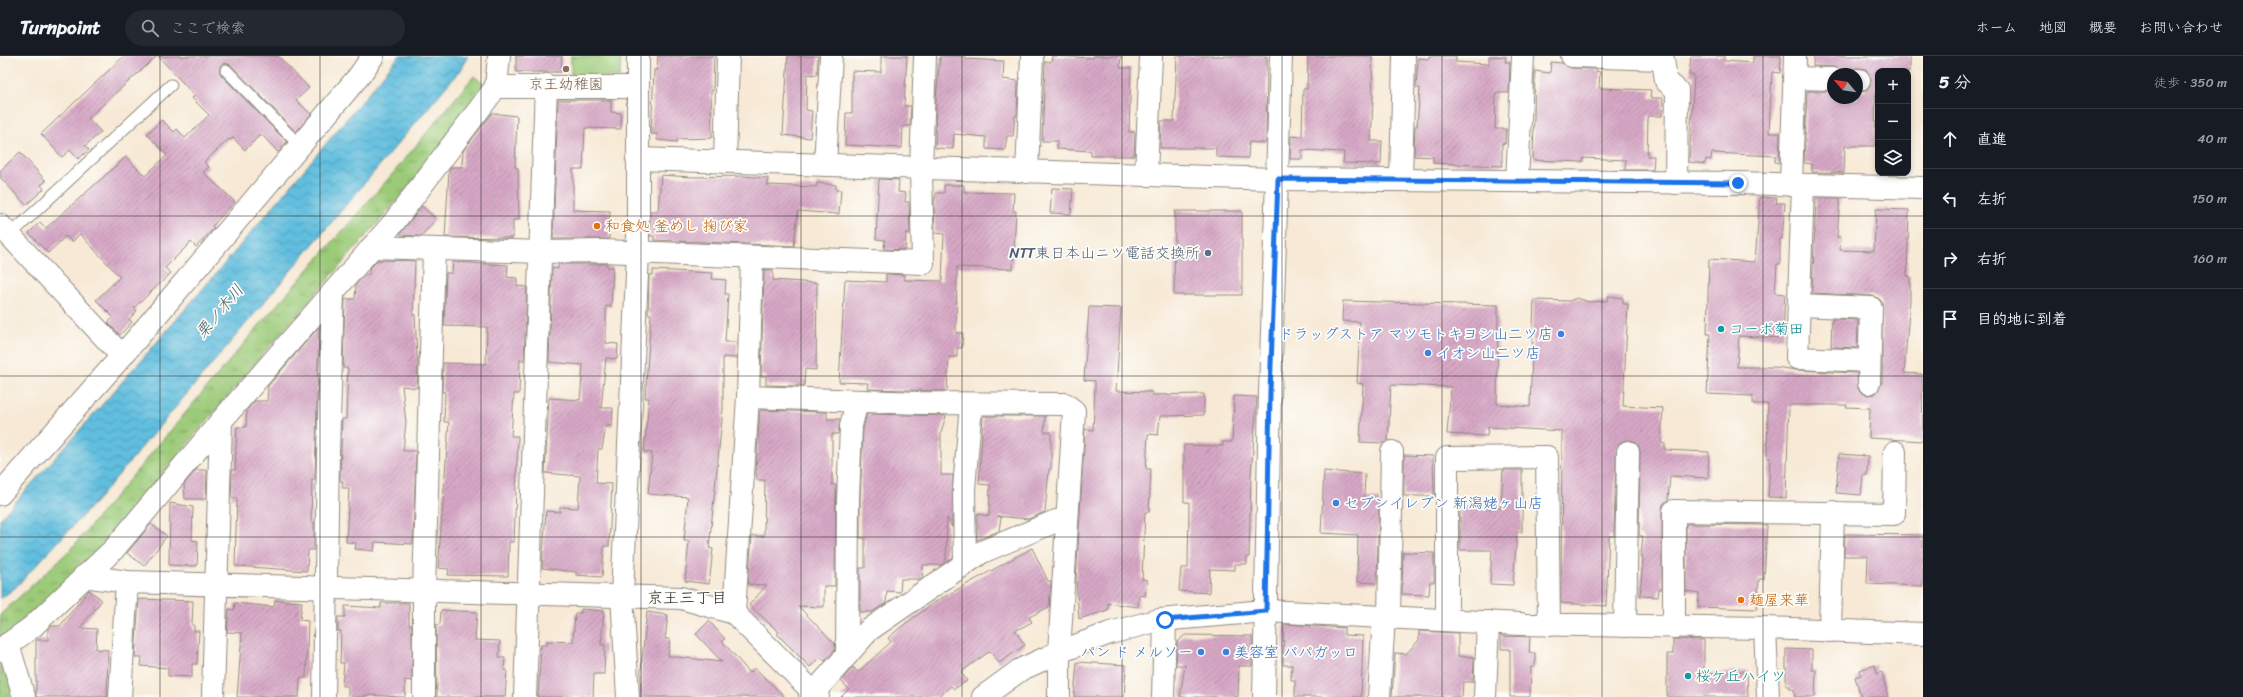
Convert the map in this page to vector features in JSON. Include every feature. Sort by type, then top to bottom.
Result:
[{"type":"street","points":[[0,494],[122,356],[300,146],[373,56]]},
{"type":"street","points":[[24,697],[4,647],[32,626],[114,549],[221,421],[399,216],[496,87],[499,56]]},
{"type":"street","points":[[628,697],[622,595],[638,253],[638,56]]},
{"type":"street","points":[[725,162],[728,56]]},
{"type":"street","points":[[826,166],[831,56]]},
{"type":"street","points":[[372,248],[542,252],[602,251],[752,258],[923,263],[921,169],[925,56]]},
{"type":"street","points":[[1027,172],[1032,56]]},
{"type":"street","points":[[1146,175],[1151,56]]},
{"type":"street","points":[[1264,697],[1270,392],[1278,179],[1280,56]]},
{"type":"street","points":[[1401,180],[1404,56]]},
{"type":"street","points":[[1517,181],[1523,56]]},
{"type":"street","points":[[1572,56],[1663,59],[1666,81],[1677,90],[1676,183]]},
{"type":"street","points":[[1795,56],[1794,78],[1799,306],[1797,358],[1869,361]]},
{"type":"street","points":[[1794,78],[1827,79]]},
{"type":"street","points":[[496,87],[546,85],[637,87]]},
{"type":"street","points":[[525,697],[542,252],[546,85]]},
{"type":"street","points":[[637,159],[1278,179],[1676,183],[1923,188]]},
{"type":"street","points":[[5,230],[122,356]]},
{"type":"street","points":[[424,697],[424,591],[434,249]]},
{"type":"street","points":[[734,613],[748,397],[752,258]]},
{"type":"street","points":[[324,697],[327,589],[328,453],[333,292]]},
{"type":"street","points":[[1799,306],[1871,308],[1869,383]]},
{"type":"street","points":[[748,397],[971,404],[1065,404],[1074,411],[1059,652],[1059,697]]},
{"type":"street","points":[[847,655],[848,492],[851,426],[857,401]]},
{"type":"street","points":[[965,563],[964,489],[971,404]]},
{"type":"street","points":[[213,697],[218,585],[221,421]]},
{"type":"street","points":[[1379,697],[1387,617],[1392,452]]},
{"type":"street","points":[[1625,626],[1628,452]]},
{"type":"street","points":[[1674,627],[1674,511],[1894,514],[1895,452]]},
{"type":"street","points":[[1447,620],[1447,458],[1547,457],[1549,625]]},
{"type":"street","points":[[1830,631],[1833,512]]},
{"type":"street","points":[[84,576],[127,582],[327,589],[622,595],[681,598],[734,613],[814,696],[869,630],[982,552],[1056,521],[1067,519]]},
{"type":"street","points":[[120,697],[127,582]]},
{"type":"street","points":[[983,697],[1020,670],[1059,652],[1110,633],[1165,620],[1266,611],[1549,625],[1765,628],[1923,634]]},
{"type":"street","points":[[1163,697],[1165,620]]},
{"type":"street","points":[[1485,697],[1488,622]]},
{"type":"street","points":[[1765,628],[1768,697]]},
{"type":"lane","points":[[226,70],[300,146]]},
{"type":"lane","points":[[5,230],[171,85]]},
{"type":"green space","points":[[571,56],[621,56],[620,77],[571,76]]},
{"type":"green space","points":[[474,76],[486,86],[402,195],[262,355],[127,516],[77,572],[0,641],[0,615],[70,550],[262,322],[389,178]]},
{"type":"green space","points":[[0,663],[11,671],[11,697],[0,697]]},
{"type":"water","name":"栗ノ木川","points":[[399,56],[468,56],[460,70],[99,498],[15,588],[0,599],[0,519],[202,290]]},
{"type":"building","points":[[124,56],[157,56],[88,118],[101,132],[85,146],[89,150],[78,159],[70,150],[62,157],[41,134]]},
{"type":"building","points":[[158,56],[278,56],[309,88],[296,100],[311,114],[296,132],[231,65],[225,63],[221,65],[219,71],[221,75],[287,142],[278,152],[261,134],[245,150],[233,138],[230,140],[229,139],[204,162],[209,167],[203,172],[235,202],[212,226],[214,228],[196,247],[191,242],[165,268],[171,273],[134,308],[137,311],[129,319],[132,322],[120,335],[108,323],[113,317],[96,300],[120,277],[80,234],[72,242],[66,236],[48,253],[29,233],[40,222],[46,228],[126,157],[145,176],[167,155],[147,134],[162,120],[174,132],[177,129],[185,138],[209,115],[192,98],[195,96]]},
{"type":"building","points":[[516,56],[562,56],[561,72],[516,72]]},
{"type":"building","points":[[658,56],[714,56],[713,91],[711,91],[712,138],[677,139],[677,142],[657,140],[657,134],[651,134],[654,70],[657,70]]},
{"type":"building","points":[[788,56],[818,56],[817,75],[807,74],[806,110],[812,111],[810,138],[783,135]]},
{"type":"building","points":[[881,56],[907,56],[904,106],[911,106],[910,126],[903,126],[902,148],[845,145],[846,113],[852,113],[852,71],[881,72]]},
{"type":"building","points":[[940,56],[965,56],[965,59],[1004,61],[1003,79],[1018,81],[1017,116],[1015,116],[1013,136],[1007,136],[1005,150],[986,149],[986,137],[954,134],[953,149],[935,148],[936,99]]},
{"type":"building","points":[[1052,56],[1093,58],[1093,56],[1121,56],[1120,68],[1131,68],[1129,132],[1135,132],[1134,156],[1091,156],[1091,151],[1057,149],[1057,141],[1042,141],[1045,61],[1051,62]]},
{"type":"building","points":[[1177,56],[1267,56],[1266,143],[1249,142],[1248,158],[1216,157],[1216,148],[1160,148],[1161,121],[1174,121]]},
{"type":"building","points":[[1308,56],[1372,56],[1373,101],[1371,141],[1382,141],[1381,164],[1343,163],[1344,152],[1302,150],[1302,159],[1290,159],[1291,136],[1302,137],[1303,89],[1307,89]]},
{"type":"building","points":[[1429,56],[1456,56],[1456,62],[1489,64],[1489,56],[1506,57],[1505,62],[1510,62],[1509,93],[1496,93],[1495,129],[1506,129],[1505,144],[1502,143],[1502,166],[1433,163],[1433,157],[1414,156],[1415,126],[1417,126],[1420,88],[1416,88],[1418,58],[1429,59]]},
{"type":"building","points":[[1691,56],[1724,56],[1724,61],[1753,63],[1753,56],[1781,56],[1780,73],[1772,72],[1769,133],[1780,133],[1779,163],[1775,162],[1775,156],[1712,153],[1711,160],[1706,159],[1705,164],[1689,162],[1694,75],[1689,75]]},
{"type":"building","points":[[1814,56],[1910,56],[1910,68],[1875,68],[1875,146],[1845,146],[1844,173],[1812,172],[1812,164],[1804,163],[1807,91],[1827,91],[1827,104],[1863,104],[1863,91],[1866,91],[1870,86],[1871,80],[1866,69],[1863,68],[1813,66]]},
{"type":"building","points":[[1551,62],[1562,63],[1571,68],[1596,69],[1596,71],[1600,72],[1599,88],[1651,90],[1650,98],[1663,98],[1662,116],[1648,116],[1647,156],[1654,156],[1653,170],[1625,170],[1626,160],[1583,158],[1583,162],[1533,160],[1535,71],[1550,73]]},
{"type":"building","points":[[558,100],[611,100],[611,112],[621,113],[621,129],[585,128],[583,169],[573,169],[573,210],[610,211],[609,239],[553,239]]},
{"type":"building","points":[[492,113],[517,116],[515,167],[518,168],[519,220],[513,220],[513,238],[445,237],[449,171],[451,167],[462,167],[463,151]]},
{"type":"building","points":[[20,152],[46,181],[41,185],[44,189],[26,205],[0,177],[0,171]]},
{"type":"building","points":[[661,175],[691,177],[743,176],[768,178],[767,185],[816,187],[817,183],[836,185],[836,190],[841,190],[839,214],[798,211],[794,246],[654,240],[654,236],[650,236],[650,211],[658,211]]},
{"type":"building","points":[[879,179],[899,180],[898,192],[906,193],[905,202],[909,202],[910,233],[906,233],[905,250],[884,249],[885,240],[876,239]]},
{"type":"building","points":[[944,185],[964,185],[964,192],[1014,193],[1013,211],[1016,211],[1013,269],[957,267],[956,333],[963,333],[962,348],[957,348],[957,357],[949,357],[947,391],[867,389],[868,383],[839,382],[845,280],[886,282],[886,274],[904,275],[904,280],[942,281],[944,234],[935,233],[934,202],[936,193],[944,193]]},
{"type":"building","points":[[1052,188],[1073,189],[1071,214],[1050,213]]},
{"type":"building","points":[[1760,197],[1777,198],[1776,203],[1785,203],[1782,239],[1780,239],[1780,264],[1777,264],[1775,293],[1785,294],[1783,338],[1739,336],[1737,367],[1775,367],[1796,370],[1857,373],[1858,389],[1862,393],[1868,395],[1875,394],[1882,383],[1882,302],[1878,298],[1872,296],[1812,293],[1816,198],[1840,198],[1837,237],[1841,237],[1840,250],[1874,251],[1876,209],[1909,210],[1907,276],[1910,276],[1910,299],[1904,373],[1922,374],[1923,441],[1869,438],[1870,408],[1846,407],[1847,405],[1789,405],[1786,498],[1768,497],[1770,458],[1767,458],[1768,404],[1753,404],[1753,396],[1707,394],[1710,334],[1707,334],[1709,259],[1755,262]]},
{"type":"building","points":[[422,206],[436,219],[421,236],[401,235],[400,234]]},
{"type":"building","name":"NTT東日本山ニツ電話交換所","points":[[1175,211],[1242,211],[1242,295],[1174,295]]},
{"type":"building","points":[[378,260],[415,261],[413,315],[415,315],[418,357],[417,388],[402,386],[406,422],[403,451],[416,451],[413,544],[375,542],[374,551],[355,549],[356,543],[346,542],[349,488],[342,488],[343,481],[340,481],[342,419],[346,419],[348,368],[343,368],[345,299],[355,299],[356,285],[366,274],[369,274],[369,269]]},
{"type":"building","points":[[453,262],[508,265],[507,277],[517,278],[517,286],[527,287],[524,360],[520,360],[519,394],[514,394],[511,436],[518,436],[514,542],[509,542],[508,576],[448,575],[449,569],[438,568],[449,422],[444,422],[445,392],[442,392],[443,363],[486,364],[487,327],[444,326],[446,273],[452,273]]},
{"type":"building","points":[[558,264],[607,264],[607,267],[613,267],[611,307],[606,306],[606,343],[618,344],[617,359],[606,358],[601,408],[613,408],[612,426],[606,426],[602,449],[598,449],[596,483],[612,484],[609,546],[604,546],[602,577],[576,575],[576,572],[542,568],[546,511],[560,512],[560,507],[578,508],[580,476],[545,473],[549,398],[580,400],[583,365],[549,362],[552,268],[558,269]]},
{"type":"building","points":[[653,270],[713,273],[712,279],[726,280],[725,294],[728,294],[725,342],[737,342],[737,358],[723,357],[723,409],[709,548],[713,549],[709,584],[685,581],[689,541],[684,541],[688,497],[648,494],[652,453],[644,452],[649,398],[645,398],[651,314],[648,314],[649,275],[653,275]]},
{"type":"building","points":[[764,270],[773,270],[773,280],[817,283],[816,370],[805,369],[804,386],[766,385],[766,376],[761,376]]},
{"type":"building","points":[[1608,296],[1623,298],[1623,304],[1628,304],[1623,406],[1663,408],[1661,443],[1665,444],[1665,450],[1709,452],[1708,478],[1670,476],[1668,500],[1663,504],[1662,511],[1662,589],[1659,589],[1658,597],[1640,596],[1643,536],[1639,536],[1640,452],[1639,446],[1634,441],[1622,441],[1616,452],[1614,536],[1609,536],[1606,606],[1561,603],[1562,431],[1488,427],[1487,436],[1447,434],[1451,387],[1391,385],[1388,441],[1384,443],[1360,442],[1363,384],[1357,383],[1360,322],[1342,321],[1343,301],[1498,305],[1497,404],[1530,407],[1534,300],[1569,301],[1577,298],[1589,302],[1607,301]]},
{"type":"building","points":[[1089,307],[1121,308],[1116,391],[1152,392],[1152,395],[1204,394],[1204,415],[1160,416],[1158,435],[1148,434],[1146,469],[1151,469],[1149,512],[1145,512],[1142,579],[1147,580],[1145,596],[1139,595],[1138,607],[1108,603],[1108,610],[1079,619],[1076,580],[1085,429],[1093,430],[1095,388],[1095,381],[1084,380]]},
{"type":"building","points":[[1832,319],[1858,320],[1857,348],[1831,347]]},
{"type":"building","points":[[319,327],[315,480],[312,480],[311,522],[314,522],[314,550],[308,550],[307,571],[235,566],[237,498],[231,498],[232,470],[235,470],[237,427],[246,427],[247,410],[255,401],[267,401],[268,386]]},
{"type":"building","points":[[1234,396],[1257,397],[1251,475],[1249,557],[1247,557],[1247,564],[1235,564],[1235,570],[1210,569],[1209,593],[1179,591],[1181,568],[1188,568],[1189,502],[1184,502],[1184,445],[1223,446],[1223,442],[1232,442]]},
{"type":"building","points":[[760,410],[827,412],[827,419],[840,419],[838,434],[832,434],[832,485],[836,485],[835,586],[824,586],[824,607],[798,606],[835,644],[835,650],[825,661],[820,657],[810,667],[777,634],[779,632],[749,605],[767,585],[748,584],[752,536],[764,536],[765,480],[757,480],[756,472]]},
{"type":"building","points":[[867,414],[946,416],[941,432],[941,475],[953,475],[952,527],[947,518],[946,561],[941,565],[923,565],[922,579],[901,579],[900,592],[887,591],[886,603],[872,612],[860,612],[860,568],[865,568],[865,538],[860,538],[860,500],[863,428]]},
{"type":"building","points":[[983,416],[1045,416],[1044,432],[1051,432],[1051,469],[1049,469],[1045,512],[1028,519],[997,516],[1001,517],[999,531],[977,540],[977,514],[989,516],[990,485],[979,484]]},
{"type":"building","points":[[1839,454],[1868,456],[1867,475],[1863,475],[1861,495],[1836,493]]},
{"type":"building","points":[[1404,455],[1433,456],[1434,496],[1404,496]]},
{"type":"building","points":[[196,470],[207,470],[206,499],[185,499],[184,484]]},
{"type":"building","points":[[1503,470],[1522,470],[1522,532],[1517,532],[1513,585],[1490,584],[1492,550],[1460,550],[1460,508],[1501,508]]},
{"type":"building","points":[[1324,471],[1365,474],[1364,498],[1379,499],[1377,583],[1357,582],[1358,535],[1321,533]]},
{"type":"building","points":[[170,503],[193,507],[192,540],[198,541],[197,566],[169,565]]},
{"type":"building","points":[[151,524],[167,536],[144,566],[127,553]]},
{"type":"building","points":[[1686,524],[1767,525],[1764,579],[1759,579],[1757,609],[1698,607],[1699,593],[1686,591]]},
{"type":"building","points":[[1845,534],[1923,535],[1923,586],[1867,584],[1868,556],[1844,556]]},
{"type":"building","points":[[1032,548],[1048,581],[1051,581],[1049,607],[1029,617],[1032,622],[1015,631],[1025,645],[999,663],[990,651],[961,672],[967,681],[954,689],[951,686],[938,697],[841,697],[849,689],[841,681],[853,667],[858,672],[891,642],[888,638],[901,627],[935,602]]},
{"type":"building","points":[[1403,552],[1434,553],[1434,582],[1430,582],[1429,595],[1402,594]]},
{"type":"building","points":[[89,590],[102,600],[80,628],[97,629],[96,649],[108,650],[107,697],[36,697],[36,640],[48,640],[48,629],[51,626],[60,626]]},
{"type":"building","points":[[139,599],[193,601],[192,625],[194,625],[194,631],[199,631],[197,664],[192,664],[192,677],[168,676],[168,668],[141,666],[142,657],[135,657]]},
{"type":"building","points":[[275,600],[302,602],[300,620],[308,621],[306,678],[300,678],[299,697],[237,697],[242,633],[227,632],[229,609],[234,610],[235,603],[274,607]]},
{"type":"building","points":[[381,603],[409,603],[409,625],[412,625],[412,681],[405,680],[405,697],[365,695],[365,697],[348,697],[348,686],[342,686],[344,663],[340,663],[341,631],[338,631],[338,617],[345,617],[345,606],[381,608]]},
{"type":"building","points":[[581,609],[604,611],[601,645],[605,645],[604,674],[594,674],[593,697],[538,697],[541,645],[547,645],[547,641],[573,642],[575,613],[581,613]]},
{"type":"building","points":[[441,610],[477,612],[475,640],[500,641],[499,658],[505,658],[504,670],[507,670],[505,697],[437,697],[436,625],[440,624]]},
{"type":"building","points":[[647,612],[668,615],[665,639],[670,639],[668,656],[722,662],[696,634],[709,621],[725,639],[722,641],[750,673],[755,668],[785,697],[640,697],[641,669]]},
{"type":"building","points":[[1284,624],[1344,628],[1344,635],[1363,636],[1361,697],[1295,697],[1295,680],[1291,680],[1292,665],[1283,665]]},
{"type":"building","points":[[1419,631],[1458,633],[1458,656],[1474,657],[1473,682],[1463,682],[1462,697],[1392,697],[1395,653],[1406,654],[1419,640]]},
{"type":"building","points":[[1185,635],[1252,636],[1252,666],[1239,666],[1238,697],[1180,697],[1185,665],[1176,665],[1177,642]]},
{"type":"building","points":[[1501,636],[1530,637],[1529,653],[1535,653],[1535,667],[1531,667],[1530,697],[1510,697],[1510,649],[1501,649]]},
{"type":"building","name":"桜ケ丘ハイツ","points":[[1673,639],[1704,640],[1704,674],[1747,671],[1748,697],[1667,697],[1667,654],[1673,654]]},
{"type":"building","points":[[1786,649],[1812,650],[1812,670],[1816,670],[1815,697],[1795,697],[1794,689],[1790,689],[1790,686],[1786,686]]},
{"type":"building","points":[[1077,662],[1126,665],[1124,697],[1074,697]]},
{"type":"building","points":[[1875,665],[1877,674],[1882,672],[1888,697],[1861,697],[1855,677],[1861,675],[1860,670]]},
{"type":"place","name":"京王幼稚園","points":[[566,69]]},
{"type":"place","name":"和食処 釜めし 掬び家","points":[[597,226]]},
{"type":"place","name":"NTT東日本山ニツ電話交換所","points":[[1208,253]]},
{"type":"place","name":"コーポ菊田","points":[[1721,329]]},
{"type":"place","name":"ドラッグストア マツモトキヨシ山二ツ店","points":[[1561,334]]},
{"type":"place","name":"イオン山二ツ店","points":[[1428,353]]},
{"type":"place","name":"セブンイレブン 新潟姥ヶ山店","points":[[1336,503]]},
{"type":"place","name":"麺屋来華","points":[[1741,600]]},
{"type":"place","name":"パン ド メルソー","points":[[1201,652]]},
{"type":"place","name":"美容室 パパガッロ","points":[[1226,652]]},
{"type":"place","name":"桜ケ丘ハイツ","points":[[1688,676]]},
{"type":"district","name":"京王三丁目","points":[[687,597]]},
{"type":"route","points":[[1165,620],[1266,611],[1273,272],[1278,179],[1738,183]]}]
